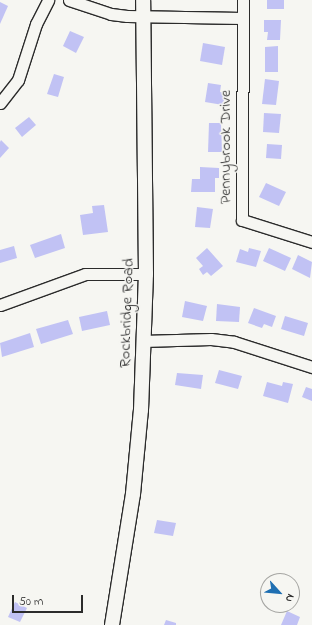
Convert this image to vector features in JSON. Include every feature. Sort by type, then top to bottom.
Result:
[{"type":"main road","name":"Rockbridge Road","points":[[112,625],[134,486],[141,410],[142,340],[146,274],[143,0]]},
{"type":"street","points":[[0,103],[18,80],[36,24],[48,0]]},
{"type":"street","points":[[69,0],[111,14],[143,17],[242,18]]},
{"type":"street","name":"Pennybrook Drive","points":[[243,0],[242,220],[312,242]]},
{"type":"street","points":[[0,305],[85,274],[146,274]]},
{"type":"street","points":[[142,340],[211,339],[226,341],[312,367]]},
{"type":"building","points":[[267,0],[284,0],[284,9],[267,9]]},
{"type":"building","points":[[0,2],[8,6],[0,24]]},
{"type":"building","points":[[264,20],[281,20],[280,40],[267,40],[268,32],[264,32]]},
{"type":"building","points":[[70,31],[84,37],[76,53],[63,46]]},
{"type":"building","points":[[203,43],[225,47],[222,65],[200,61]]},
{"type":"building","points":[[278,46],[278,72],[265,72],[265,47]]},
{"type":"building","points":[[54,74],[64,77],[58,97],[47,94]]},
{"type":"building","points":[[265,79],[279,81],[276,105],[262,104]]},
{"type":"building","points":[[208,83],[221,85],[220,92],[225,93],[223,105],[205,102]]},
{"type":"building","points":[[264,113],[281,114],[279,133],[263,132]]},
{"type":"building","points":[[29,117],[36,125],[22,137],[15,128]]},
{"type":"building","points":[[209,123],[221,123],[222,152],[208,152]]},
{"type":"building","points":[[1,140],[9,148],[0,158],[0,142]]},
{"type":"building","points":[[267,144],[282,145],[281,159],[266,158]]},
{"type":"building","points":[[200,167],[219,168],[219,178],[215,178],[215,192],[191,192],[192,179],[200,179]]},
{"type":"building","points":[[266,183],[286,192],[279,206],[259,197]]},
{"type":"building","points":[[104,205],[108,232],[83,235],[80,215],[93,213],[92,206]]},
{"type":"building","points":[[197,207],[213,209],[210,228],[195,227]]},
{"type":"building","points":[[61,234],[65,248],[35,258],[30,245]]},
{"type":"building","points":[[14,246],[17,258],[0,263],[0,250]]},
{"type":"building","points":[[207,248],[223,266],[211,276],[207,272],[203,275],[199,269],[203,266],[196,258]]},
{"type":"building","points":[[249,248],[261,251],[256,267],[236,262],[240,249],[248,252]]},
{"type":"building","points":[[269,248],[291,258],[285,271],[263,261]]},
{"type":"building","points":[[298,255],[312,262],[310,278],[292,269]]},
{"type":"building","points":[[185,301],[207,306],[203,321],[182,317]]},
{"type":"building","points":[[217,304],[240,307],[239,322],[216,321]]},
{"type":"building","points":[[254,308],[276,316],[272,327],[264,324],[262,328],[248,323]]},
{"type":"building","points":[[107,311],[110,325],[82,331],[79,317]]},
{"type":"building","points":[[285,316],[308,323],[304,336],[281,329]]},
{"type":"building","points":[[68,320],[73,334],[41,344],[36,329]]},
{"type":"building","points":[[30,333],[34,347],[2,357],[0,343]]},
{"type":"building","points":[[219,370],[242,376],[238,389],[215,383]]},
{"type":"building","points":[[177,373],[203,375],[201,389],[175,385]]},
{"type":"building","points":[[267,382],[282,386],[283,382],[293,384],[288,403],[263,396]]},
{"type":"building","points":[[306,387],[312,389],[312,401],[302,397]]},
{"type":"building","points":[[157,520],[176,523],[173,536],[154,533]]},
{"type":"building","points":[[15,602],[27,608],[20,622],[8,617]]},
{"type":"building","points":[[286,613],[291,613],[300,617],[297,625],[281,625]]},
{"type":"building","points":[[166,620],[176,623],[176,625],[164,625]]}]
